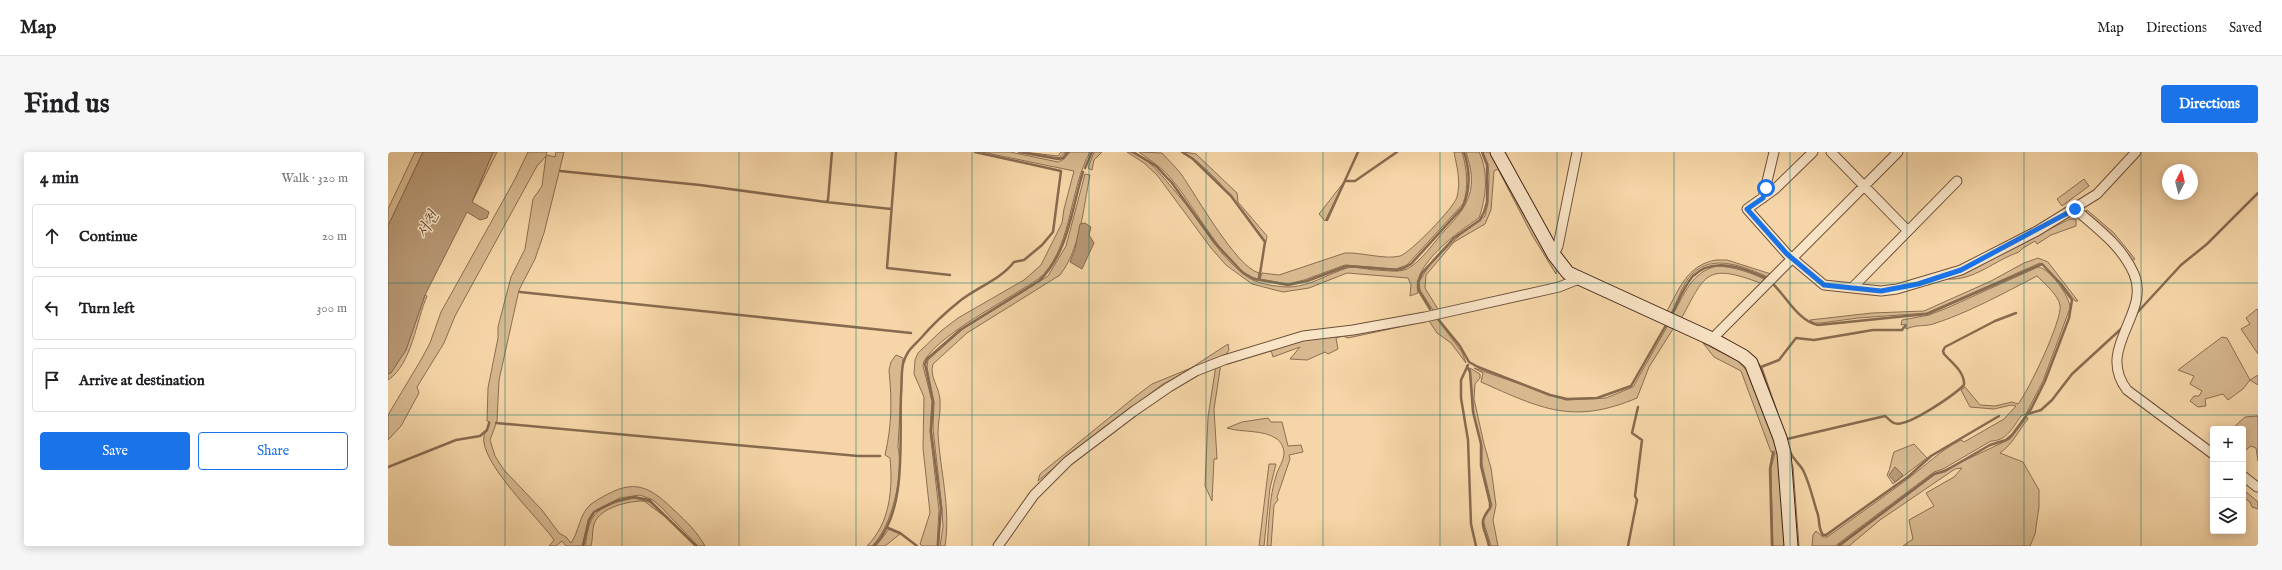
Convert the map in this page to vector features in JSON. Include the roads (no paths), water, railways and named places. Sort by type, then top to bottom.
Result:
[{"type":"street","points":[[1497,152],[1519,195],[1554,255],[1568,273],[1712,339],[1743,356],[1751,363],[1780,438],[1784,454],[1791,546]]},
{"type":"street","points":[[1554,255],[1558,246],[1577,152]]},
{"type":"street","points":[[1763,198],[1774,152]]},
{"type":"street","points":[[1813,152],[1775,189],[1747,209],[1792,258],[1824,285],[1839,288],[1853,287],[1881,291],[1897,289],[1940,278],[1978,261],[2075,209],[2097,194],[2136,152]]},
{"type":"street","points":[[1831,152],[1908,231]]},
{"type":"street","points":[[1712,339],[1898,152]]},
{"type":"street","points":[[1853,287],[1957,180]]},
{"type":"street","points":[[2075,209],[2114,243],[2134,275],[2138,287],[2137,299],[2116,358],[2120,380],[2127,390],[2210,452]]},
{"type":"street","points":[[998,546],[1034,495],[1068,461],[1169,386],[1196,371],[1229,358],[1303,336],[1353,330],[1425,316],[1559,287],[1579,279]]},
{"type":"street","points":[[2246,478],[2257,486]]},
{"type":"water","name":"서천","points":[[423,152],[493,152],[472,202],[489,212],[487,218],[480,220],[467,212],[425,295],[406,350],[391,373],[388,374],[388,226]]},
{"type":"water","points":[[1085,223],[1091,227],[1089,235],[1094,243],[1082,269],[1070,262],[1075,249],[1080,224]]},
{"type":"water","points":[[1895,467],[1903,475],[1895,482],[1889,475]]},
{"type":"waterway","points":[[560,171],[700,185],[826,202],[828,200],[832,152]]},
{"type":"waterway","points":[[896,152],[887,268],[950,275]]},
{"type":"waterway","points":[[874,546],[885,531],[892,514],[897,495],[901,453],[902,372],[906,355],[930,328],[955,305],[1003,273],[1014,262],[1024,260],[1042,245],[1053,232],[1061,171],[975,152]]},
{"type":"waterway","points":[[1019,152],[1058,159],[1063,158],[1068,152]]},
{"type":"waterway","points":[[1085,168],[1092,152]]},
{"type":"waterway","points":[[1133,152],[1156,166],[1172,183],[1215,243],[1243,273],[1254,279],[1288,285],[1307,281],[1347,266],[1397,270],[1411,264],[1462,208],[1467,195],[1469,180],[1464,152]]},
{"type":"waterway","points":[[1182,152],[1193,159],[1231,196],[1265,242],[1259,280]]},
{"type":"waterway","points":[[1327,220],[1358,152]]},
{"type":"waterway","points":[[1345,181],[1355,181],[1397,152]]},
{"type":"waterway","points":[[1430,309],[1419,291],[1418,282],[1422,273],[1454,238],[1480,220],[1484,212],[1487,202],[1487,165],[1482,152]]},
{"type":"waterway","points":[[938,546],[941,508],[931,431],[933,402],[925,364],[927,359],[960,330],[1039,281],[1049,270],[1057,257],[1068,230],[1083,172]]},
{"type":"waterway","points":[[2135,315],[2181,265],[2207,244],[2258,193]]},
{"type":"waterway","points":[[826,202],[891,209]]},
{"type":"waterway","points":[[1772,283],[1804,319],[1818,325],[1927,314],[2042,264],[2060,283],[2072,300],[2069,318],[2045,381],[2031,409],[2012,435],[2006,440],[1990,445],[1945,471],[1934,474],[1838,546]]},
{"type":"waterway","points":[[1672,314],[1684,289],[1693,276],[1710,266],[1719,265],[1739,268],[1766,278]]},
{"type":"waterway","points":[[520,292],[911,333]]},
{"type":"waterway","points":[[1787,439],[1885,416],[1894,423],[1900,423],[1909,421],[1930,410],[1964,385],[1964,380],[1960,372],[1944,354],[1943,351],[1945,347],[1995,321],[2016,313]]},
{"type":"waterway","points":[[1438,319],[1460,346],[1469,362],[1478,367],[1550,395],[1567,399],[1597,398],[1631,386],[1666,325]]},
{"type":"waterway","points":[[1777,413],[1761,367],[1779,360],[1796,338],[1814,340],[1873,330],[1902,330],[1905,326]]},
{"type":"waterway","points":[[2028,414],[2041,410],[2052,400],[2072,374],[2122,328]]},
{"type":"waterway","points":[[1468,365],[1461,380],[1461,398],[1468,440],[1471,524],[1476,546]]},
{"type":"waterway","points":[[1467,366],[1470,372],[1473,412],[1481,444],[1481,466],[1490,503],[1490,508],[1486,513],[1483,522],[1489,546]]},
{"type":"waterway","points":[[1628,546],[1637,500],[1635,496],[1642,440],[1632,433],[1638,407]]},
{"type":"waterway","points":[[1789,450],[1803,470],[1810,486],[1818,515],[1820,530],[1823,535],[1826,535],[1909,476],[1931,456],[1999,416]]},
{"type":"waterway","points":[[388,467],[456,440],[480,436],[487,430],[489,423]]},
{"type":"waterway","points":[[496,423],[858,456],[880,456]]},
{"type":"waterway","points":[[1772,546],[1770,469],[1773,453]]},
{"type":"waterway","points":[[583,546],[589,520],[594,512],[616,501],[634,497],[649,500],[696,546]]},
{"type":"waterway","points":[[888,528],[900,533],[917,546]]}]
